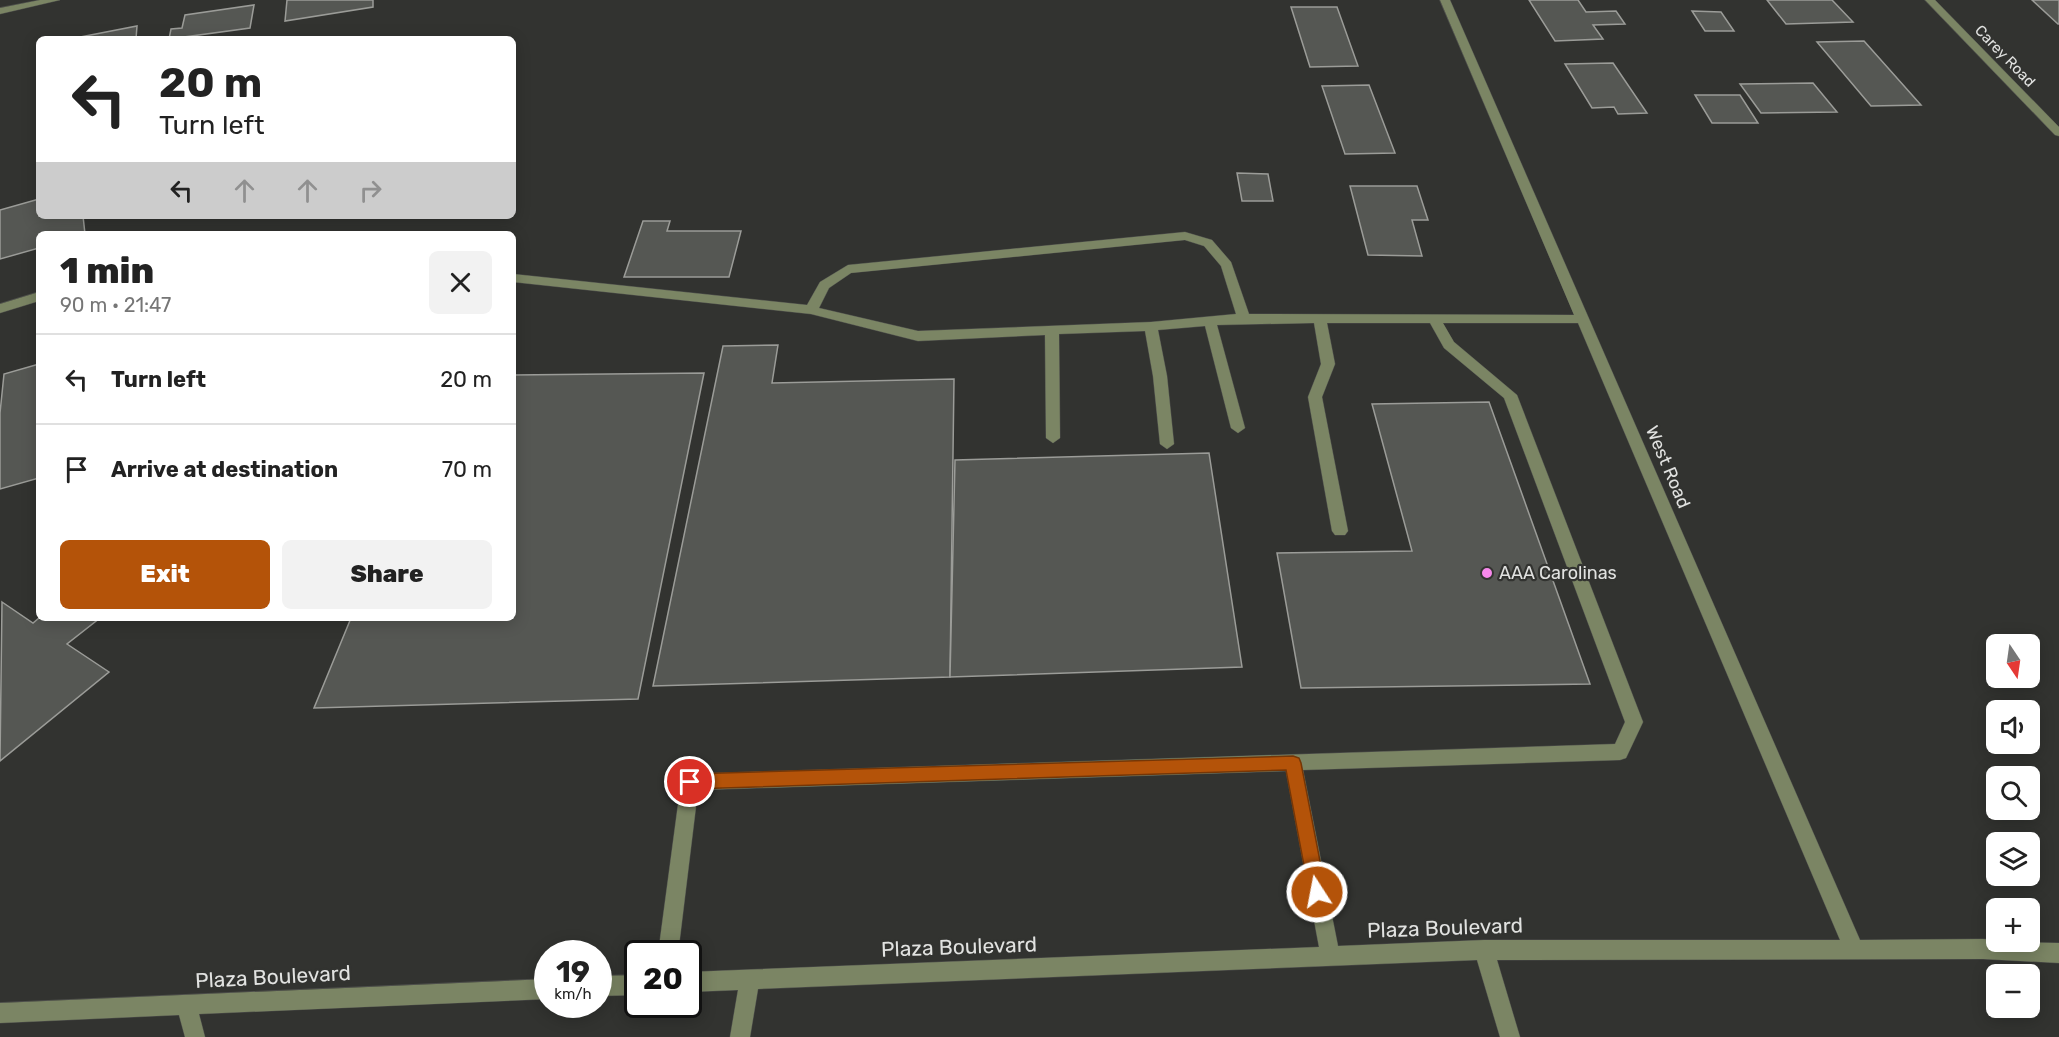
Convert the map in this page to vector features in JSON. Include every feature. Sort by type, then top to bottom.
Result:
[{"type":"street","points":[[0,12],[56,0]]},
{"type":"street","name":"West Road","points":[[1445,0],[1854,949]]},
{"type":"street","name":"Carey Road","points":[[1930,0],[2059,133]]},
{"type":"street","points":[[811,309],[824,285],[848,270],[1185,236],[1209,243],[1227,265],[1244,318]]},
{"type":"street","points":[[516,278],[811,309],[918,336],[1151,326],[1244,318],[1583,320]]},
{"type":"street","points":[[0,309],[36,297]]},
{"type":"street","points":[[1320,319],[1328,364],[1315,397],[1340,531]]},
{"type":"street","points":[[670,940],[690,782],[1620,752],[1634,722],[1510,395],[1449,345],[1434,319]]},
{"type":"street","points":[[1210,321],[1238,428]]},
{"type":"street","points":[[1151,326],[1160,376],[1167,444]]},
{"type":"street","points":[[1052,330],[1053,438]]},
{"type":"street","points":[[1293,763],[1330,956]]},
{"type":"street","name":"Plaza Boulevard","points":[[702,981],[1484,950],[2022,949],[2059,953]]},
{"type":"street","points":[[1484,950],[1510,1037]]},
{"type":"street","points":[[740,1037],[750,979]]},
{"type":"street","name":"Plaza Boulevard","points":[[0,1013],[534,990]]},
{"type":"street","points":[[186,1005],[195,1037]]},
{"type":"building","points":[[287,0],[373,0],[373,7],[285,21]]},
{"type":"building","points":[[1529,0],[1578,0],[1586,12],[1616,11],[1625,24],[1593,25],[1603,39],[1555,41]]},
{"type":"building","points":[[1767,0],[1832,0],[1853,22],[1786,24]]},
{"type":"building","points":[[2032,0],[2059,0],[2059,24],[2058,24]]},
{"type":"building","points":[[254,5],[250,28],[191,36],[170,36],[171,29],[182,28],[185,15]]},
{"type":"building","points":[[1291,7],[1337,7],[1358,66],[1310,67]]},
{"type":"building","points":[[1692,11],[1721,12],[1734,31],[1705,31]]},
{"type":"building","points":[[137,26],[136,36],[85,36]]},
{"type":"building","points":[[1864,41],[1921,105],[1871,106],[1817,42]]},
{"type":"building","points":[[1613,63],[1647,113],[1618,114],[1614,107],[1592,108],[1565,64]]},
{"type":"building","points":[[1813,83],[1837,112],[1761,113],[1740,84]]},
{"type":"building","points":[[1369,85],[1395,153],[1345,154],[1322,86]]},
{"type":"building","points":[[1695,95],[1740,95],[1758,123],[1712,123]]},
{"type":"building","points":[[1237,173],[1268,174],[1273,201],[1242,201]]},
{"type":"building","points":[[1350,186],[1417,186],[1428,220],[1412,220],[1422,256],[1368,255]]},
{"type":"building","points":[[36,200],[36,219],[83,219],[85,231],[36,231],[36,249],[0,259],[0,210]]},
{"type":"building","points":[[643,221],[670,221],[667,231],[741,231],[729,277],[624,277]]},
{"type":"building","points":[[778,345],[772,383],[954,379],[950,677],[653,686],[723,346]]},
{"type":"building","points":[[36,365],[36,479],[0,489],[0,413],[4,374]]},
{"type":"building","points":[[704,373],[638,699],[314,708],[350,621],[516,621],[516,375]]},
{"type":"building","points":[[1489,402],[1590,684],[1301,688],[1277,553],[1412,551],[1372,404]]},
{"type":"building","points":[[1209,453],[1242,667],[950,677],[955,460]]},
{"type":"building","points":[[2,602],[33,623],[36,620],[96,621],[67,644],[109,672],[0,761]]},
{"type":"place","name":"AAA Carolinas","points":[[1487,573]]},
{"type":"route","points":[[690,782],[1293,763],[1317,892]]}]
